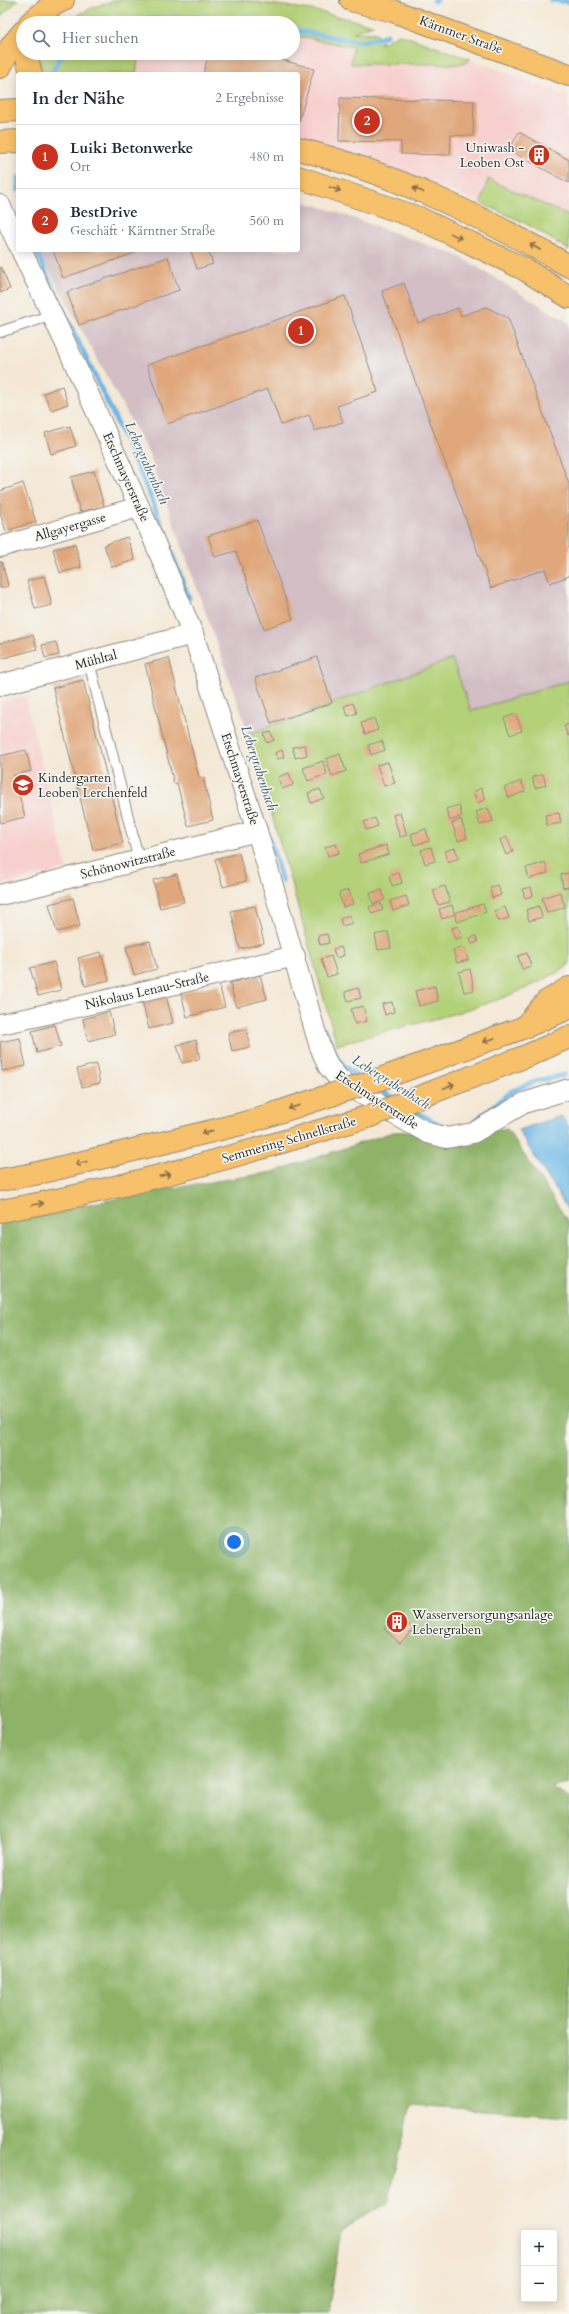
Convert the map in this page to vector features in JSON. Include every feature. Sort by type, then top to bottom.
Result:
[{"type":"main road","points":[[39,16],[62,0]]},
{"type":"main road","name":"Kärntner Straße","points":[[351,0],[393,10],[569,75]]},
{"type":"main road","points":[[0,67],[16,40]]},
{"type":"main road","points":[[28,60],[31,72]]},
{"type":"main road","points":[[0,111],[16,110]]},
{"type":"main road","points":[[0,142],[16,141]]},
{"type":"main road","points":[[300,150],[321,155],[415,188],[497,225],[569,266]]},
{"type":"main road","points":[[300,178],[419,218],[524,269],[569,297]]},
{"type":"main road","points":[[525,1027],[546,1002],[569,988]]},
{"type":"main road","points":[[0,1180],[34,1174],[245,1122],[380,1079],[525,1027],[569,1008]]},
{"type":"main road","name":"Semmering Schnellstraße","points":[[0,1211],[55,1201],[186,1170],[367,1117],[529,1055],[569,1037]]},
{"type":"street","points":[[0,205],[16,240]]},
{"type":"street","name":"Etschmayerstraße","points":[[22,252],[140,507],[193,634],[257,831],[295,956],[319,1044],[333,1073],[394,1114],[428,1133],[447,1138],[462,1137],[473,1133],[524,1103],[569,1088]]},
{"type":"street","name":"Allgayergasse","points":[[0,547],[140,507]]},
{"type":"street","name":"Mühltal","points":[[0,685],[193,634]]},
{"type":"street","name":"Schönowitzstraße","points":[[0,896],[257,831]]},
{"type":"street","name":"Nikolaus Lenau-Straße","points":[[0,1024],[34,1018],[295,956]]},
{"type":"lane","points":[[0,332],[52,315]]},
{"type":"lane","points":[[89,662],[139,861]]},
{"type":"shaded area","points":[[300,36],[353,47],[352,64],[457,64],[468,62],[470,59],[569,97],[569,216],[488,179],[481,203],[346,151],[300,139],[300,72],[136,72],[138,60],[300,60]]},
{"type":"shaded area","points":[[300,201],[319,206],[459,256],[569,323],[569,681],[471,711],[451,659],[249,734],[149,454],[39,252],[300,252]]},
{"type":"shaded area","name":"Kindergarten Leoben Lerchenfeld","points":[[25,696],[67,869],[0,885],[0,702]]},
{"type":"green space","points":[[0,0],[18,0],[0,17]]},
{"type":"green space","points":[[117,0],[242,0],[312,10],[373,25],[353,32],[377,33],[382,41],[380,44],[399,34],[470,59],[468,62],[457,64],[351,64],[353,47],[300,36],[300,16],[77,16],[94,7]]},
{"type":"green space","points":[[39,60],[138,60],[136,72],[44,72]]},
{"type":"green space","points":[[488,179],[569,216],[569,250],[523,222],[481,203]]},
{"type":"green space","points":[[452,659],[471,711],[569,681],[569,965],[515,993],[486,1004],[337,1045],[249,734]]},
{"type":"green space","points":[[507,1129],[569,1223],[569,1784],[552,1787],[569,1799],[569,2116],[411,2105],[388,2202],[341,2231],[328,2314],[0,2314],[0,1221],[167,1189],[273,1172],[393,1132]]},
{"type":"water","points":[[561,1116],[569,1127],[569,1212],[518,1130]]},
{"type":"building","points":[[207,60],[282,60],[314,69],[300,118],[300,72],[204,72]]},
{"type":"building","points":[[340,98],[474,101],[473,136],[451,135],[450,155],[401,154],[401,142],[339,141]]},
{"type":"building","name":"Uniwash - Leoben Ost","points":[[519,132],[569,160],[569,183],[509,150]]},
{"type":"building","points":[[54,252],[135,252],[135,253],[63,278]]},
{"type":"building","points":[[191,252],[209,252],[213,264],[197,269]]},
{"type":"building","points":[[168,257],[179,290],[79,325],[67,292]]},
{"type":"building","points":[[1,267],[10,289],[0,293],[0,268]]},
{"type":"building","points":[[404,283],[418,323],[458,308],[461,316],[486,307],[508,318],[569,484],[569,576],[550,583],[545,569],[491,588],[382,291]]},
{"type":"building","points":[[345,296],[378,392],[337,406],[343,422],[315,431],[309,415],[281,425],[268,389],[167,424],[147,365]]},
{"type":"building","points":[[62,386],[68,404],[51,410],[44,393]]},
{"type":"building","points":[[70,426],[76,446],[51,454],[45,433]]},
{"type":"building","points":[[94,471],[104,506],[80,512],[71,477]]},
{"type":"building","points":[[23,483],[36,522],[6,531],[0,513],[0,491]]},
{"type":"building","points":[[257,520],[293,619],[264,629],[236,551],[215,557],[208,536]]},
{"type":"building","points":[[127,537],[135,560],[112,567],[104,545]]},
{"type":"building","points":[[75,544],[81,567],[60,573],[53,549]]},
{"type":"building","points":[[0,562],[2,562],[8,586],[0,588]]},
{"type":"building","points":[[44,576],[52,605],[35,609],[27,581]]},
{"type":"building","points":[[33,635],[37,649],[0,659],[0,643]]},
{"type":"building","points":[[56,642],[59,655],[45,658],[42,645]]},
{"type":"building","points":[[317,657],[332,703],[271,723],[255,678]]},
{"type":"building","points":[[169,658],[199,778],[203,777],[213,820],[188,826],[177,783],[174,784],[145,664]]},
{"type":"building","points":[[83,680],[123,843],[93,850],[53,688]]},
{"type":"building","points":[[353,703],[357,713],[348,716],[344,706]]},
{"type":"building","points":[[516,714],[522,731],[510,735],[504,718]]},
{"type":"building","points":[[374,718],[378,730],[365,734],[361,723]]},
{"type":"building","points":[[569,724],[569,736],[568,736],[564,726]]},
{"type":"building","points":[[271,732],[274,740],[267,743],[264,734]]},
{"type":"building","points":[[382,741],[385,750],[371,755],[368,745]]},
{"type":"building","points":[[305,745],[307,755],[295,758],[293,747]]},
{"type":"building","points":[[26,750],[31,771],[14,775],[25,817],[0,823],[0,756]]},
{"type":"building","points":[[282,750],[284,757],[277,759],[275,753]]},
{"type":"building","points":[[340,754],[346,771],[332,776],[326,759]]},
{"type":"building","points":[[323,761],[327,774],[308,781],[303,768]]},
{"type":"building","points":[[388,762],[395,783],[384,786],[377,765]]},
{"type":"building","points":[[289,773],[293,785],[282,789],[278,777]]},
{"type":"building","points":[[543,774],[546,785],[535,788],[532,777]]},
{"type":"building","points":[[521,781],[525,791],[509,798],[504,788]]},
{"type":"building","points":[[481,788],[486,799],[478,803],[473,792]]},
{"type":"building","points":[[320,789],[324,798],[311,803],[308,793]]},
{"type":"building","points":[[459,805],[462,816],[450,821],[446,809]]},
{"type":"building","points":[[488,808],[493,821],[480,825],[476,812]]},
{"type":"building","points":[[400,813],[407,835],[400,837],[393,815]]},
{"type":"building","points":[[559,813],[561,823],[547,826],[545,815]]},
{"type":"building","points":[[375,818],[378,826],[366,830],[364,822]]},
{"type":"building","points":[[461,819],[467,838],[458,841],[452,823]]},
{"type":"building","points":[[426,829],[429,841],[414,845],[411,834]]},
{"type":"building","points":[[507,837],[513,852],[506,855],[500,840]]},
{"type":"building","points":[[336,844],[339,853],[328,856],[325,847]]},
{"type":"building","points":[[386,845],[389,854],[361,863],[358,854]]},
{"type":"building","points":[[431,847],[435,861],[425,864],[421,850]]},
{"type":"building","points":[[455,848],[459,858],[448,862],[445,851]]},
{"type":"building","points":[[239,853],[246,881],[223,887],[215,859]]},
{"type":"building","points":[[545,862],[548,873],[529,879],[526,868]]},
{"type":"building","points":[[399,873],[402,883],[392,886],[389,876]]},
{"type":"building","points":[[569,873],[569,887],[563,888],[561,874]]},
{"type":"building","points":[[177,874],[184,902],[160,908],[153,880]]},
{"type":"building","points":[[498,885],[501,895],[492,898],[490,887]]},
{"type":"building","points":[[445,886],[450,902],[438,905],[433,890]]},
{"type":"building","points":[[531,887],[533,896],[525,898],[522,889]]},
{"type":"building","points":[[349,890],[353,904],[343,907],[339,893]]},
{"type":"building","points":[[382,890],[385,900],[373,904],[370,893]]},
{"type":"building","points":[[560,892],[565,907],[547,913],[542,898]]},
{"type":"building","points":[[406,896],[409,905],[393,911],[390,901]]},
{"type":"building","points":[[73,898],[80,926],[57,932],[49,904]]},
{"type":"building","points":[[381,903],[383,910],[372,914],[369,907]]},
{"type":"building","points":[[483,904],[486,912],[457,922],[455,914],[442,919],[439,909],[452,905],[454,913]]},
{"type":"building","points":[[255,906],[264,943],[240,949],[231,911]]},
{"type":"building","points":[[539,906],[542,917],[529,921],[526,910]]},
{"type":"building","points":[[505,907],[509,918],[499,921],[494,911]]},
{"type":"building","points":[[349,915],[352,923],[342,926],[340,919]]},
{"type":"building","points":[[458,926],[462,937],[455,939],[452,928]]},
{"type":"building","points":[[388,932],[391,948],[378,950],[375,935]]},
{"type":"building","points":[[327,934],[329,943],[320,945],[318,936]]},
{"type":"building","points":[[476,936],[478,942],[472,944],[470,938]]},
{"type":"building","points":[[150,941],[157,969],[134,975],[126,947]]},
{"type":"building","points":[[341,947],[344,955],[336,958],[333,949]]},
{"type":"building","points":[[464,947],[468,960],[457,963],[453,950]]},
{"type":"building","points":[[101,952],[109,980],[85,986],[78,958]]},
{"type":"building","points":[[527,953],[531,966],[522,969],[518,956]]},
{"type":"building","points":[[331,956],[337,974],[327,977],[321,959]]},
{"type":"building","points":[[54,962],[61,990],[38,996],[30,968]]},
{"type":"building","points":[[470,969],[474,990],[464,992],[459,972]]},
{"type":"building","points":[[260,975],[267,999],[236,1007],[230,983]]},
{"type":"building","points":[[219,984],[225,1007],[187,1017],[181,993]]},
{"type":"building","points":[[435,986],[438,1001],[419,1006],[415,991]]},
{"type":"building","points":[[358,988],[361,998],[348,1001],[345,992]]},
{"type":"building","points":[[166,995],[173,1023],[149,1029],[142,1001]]},
{"type":"building","points":[[392,1002],[394,1012],[385,1015],[382,1004]]},
{"type":"building","points":[[363,1006],[367,1021],[355,1024],[351,1009]]},
{"type":"building","points":[[109,1012],[115,1034],[88,1041],[83,1019]]},
{"type":"building","points":[[55,1025],[61,1046],[37,1053],[32,1031]]},
{"type":"building","points":[[246,1029],[250,1047],[232,1051],[228,1033]]},
{"type":"building","points":[[20,1038],[26,1066],[2,1071],[0,1042]]},
{"type":"building","points":[[196,1040],[200,1059],[182,1063],[177,1045]]},
{"type":"building","points":[[96,1064],[100,1083],[82,1087],[77,1069]]},
{"type":"building","name":"Wasserversorgungsanlage Lebergraben","points":[[397,1614],[413,1629],[400,1643],[384,1629]]},
{"type":"waterway","name":"Lebergrabenbach","points":[[551,0],[569,2]]},
{"type":"waterway","name":"Lebergrabenbach","points":[[300,31],[362,42],[387,35]]},
{"type":"waterway","name":"Lebergrabenbach","points":[[52,72],[59,60]]},
{"type":"waterway","name":"Lebergrabenbach","points":[[37,252],[151,498],[189,598]]},
{"type":"waterway","name":"Lebergrabenbach","points":[[269,837],[282,881]]},
{"type":"waterway","name":"Lebergrabenbach","points":[[324,1029],[334,1051],[342,1063],[353,1074],[361,1079]]},
{"type":"waterway","name":"Lebergrabenbach","points":[[476,1120],[512,1091],[536,1081],[564,1075]]},
{"type":"waterway","name":"Lebergrabenbach","points":[[375,1087],[395,1099]]},
{"type":"waterway","name":"Lebergrabenbach","points":[[409,1108],[444,1127]]},
{"type":"place","name":"BestDrive","points":[[367,121]]},
{"type":"place","name":"Uniwash - Leoben Ost","points":[[539,155]]},
{"type":"place","name":"Luiki Betonwerke","points":[[301,331]]},
{"type":"place","name":"Kindergarten Leoben Lerchenfeld","points":[[23,785]]},
{"type":"place","name":"Wasserversorgungsanlage Lebergraben","points":[[397,1622]]}]
